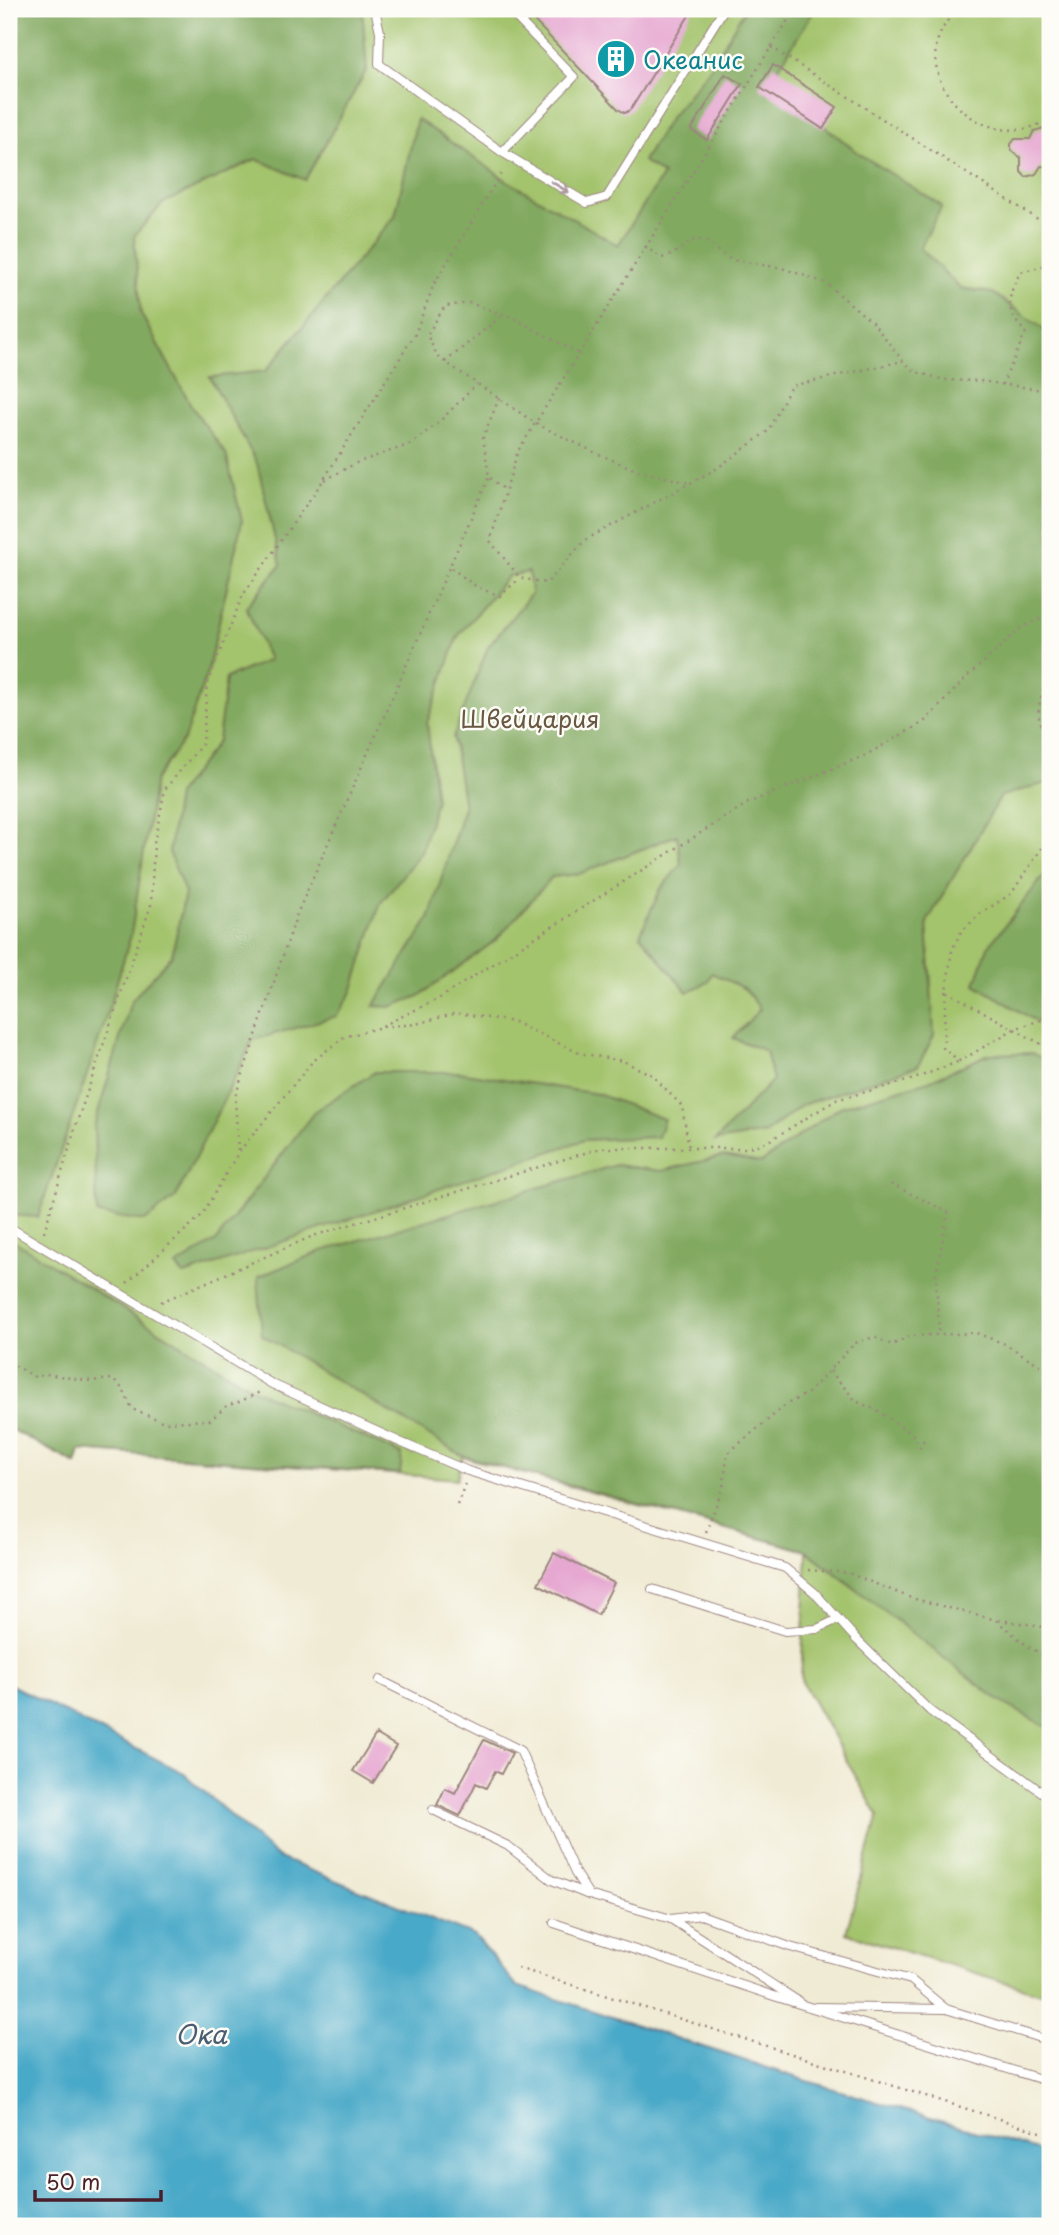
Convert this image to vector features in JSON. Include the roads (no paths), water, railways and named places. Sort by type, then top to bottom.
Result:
[{"type":"lane","points":[[374,9],[380,32],[379,64],[502,152],[587,203],[607,197],[724,9]]},
{"type":"lane","points":[[502,152],[574,77],[508,9]]},
{"type":"lane","points":[[9,1227],[272,1384],[468,1471],[785,1568],[814,1592],[857,1640],[930,1712],[1050,1798]]},
{"type":"lane","points":[[652,1588],[785,1631],[817,1629],[838,1619]]},
{"type":"lane","points":[[380,1680],[520,1750],[575,1873],[589,1895]]},
{"type":"lane","points":[[433,1810],[508,1846],[552,1881],[671,1919],[806,2006],[946,2009],[1050,2041]]},
{"type":"lane","points":[[671,1919],[701,1914],[790,1947],[911,1980],[946,2009]]},
{"type":"lane","points":[[554,1923],[806,2006],[1050,2082]]},
{"type":"water","name":"Ока","points":[[9,1684],[182,1772],[277,1857],[475,1936],[517,1986],[801,2079],[1050,2154],[1050,2226],[9,2226]]},
{"type":"place","name":"Океанис","points":[[616,59]]},
{"type":"park label","name":"Швейцария","points":[[530,718]]}]
